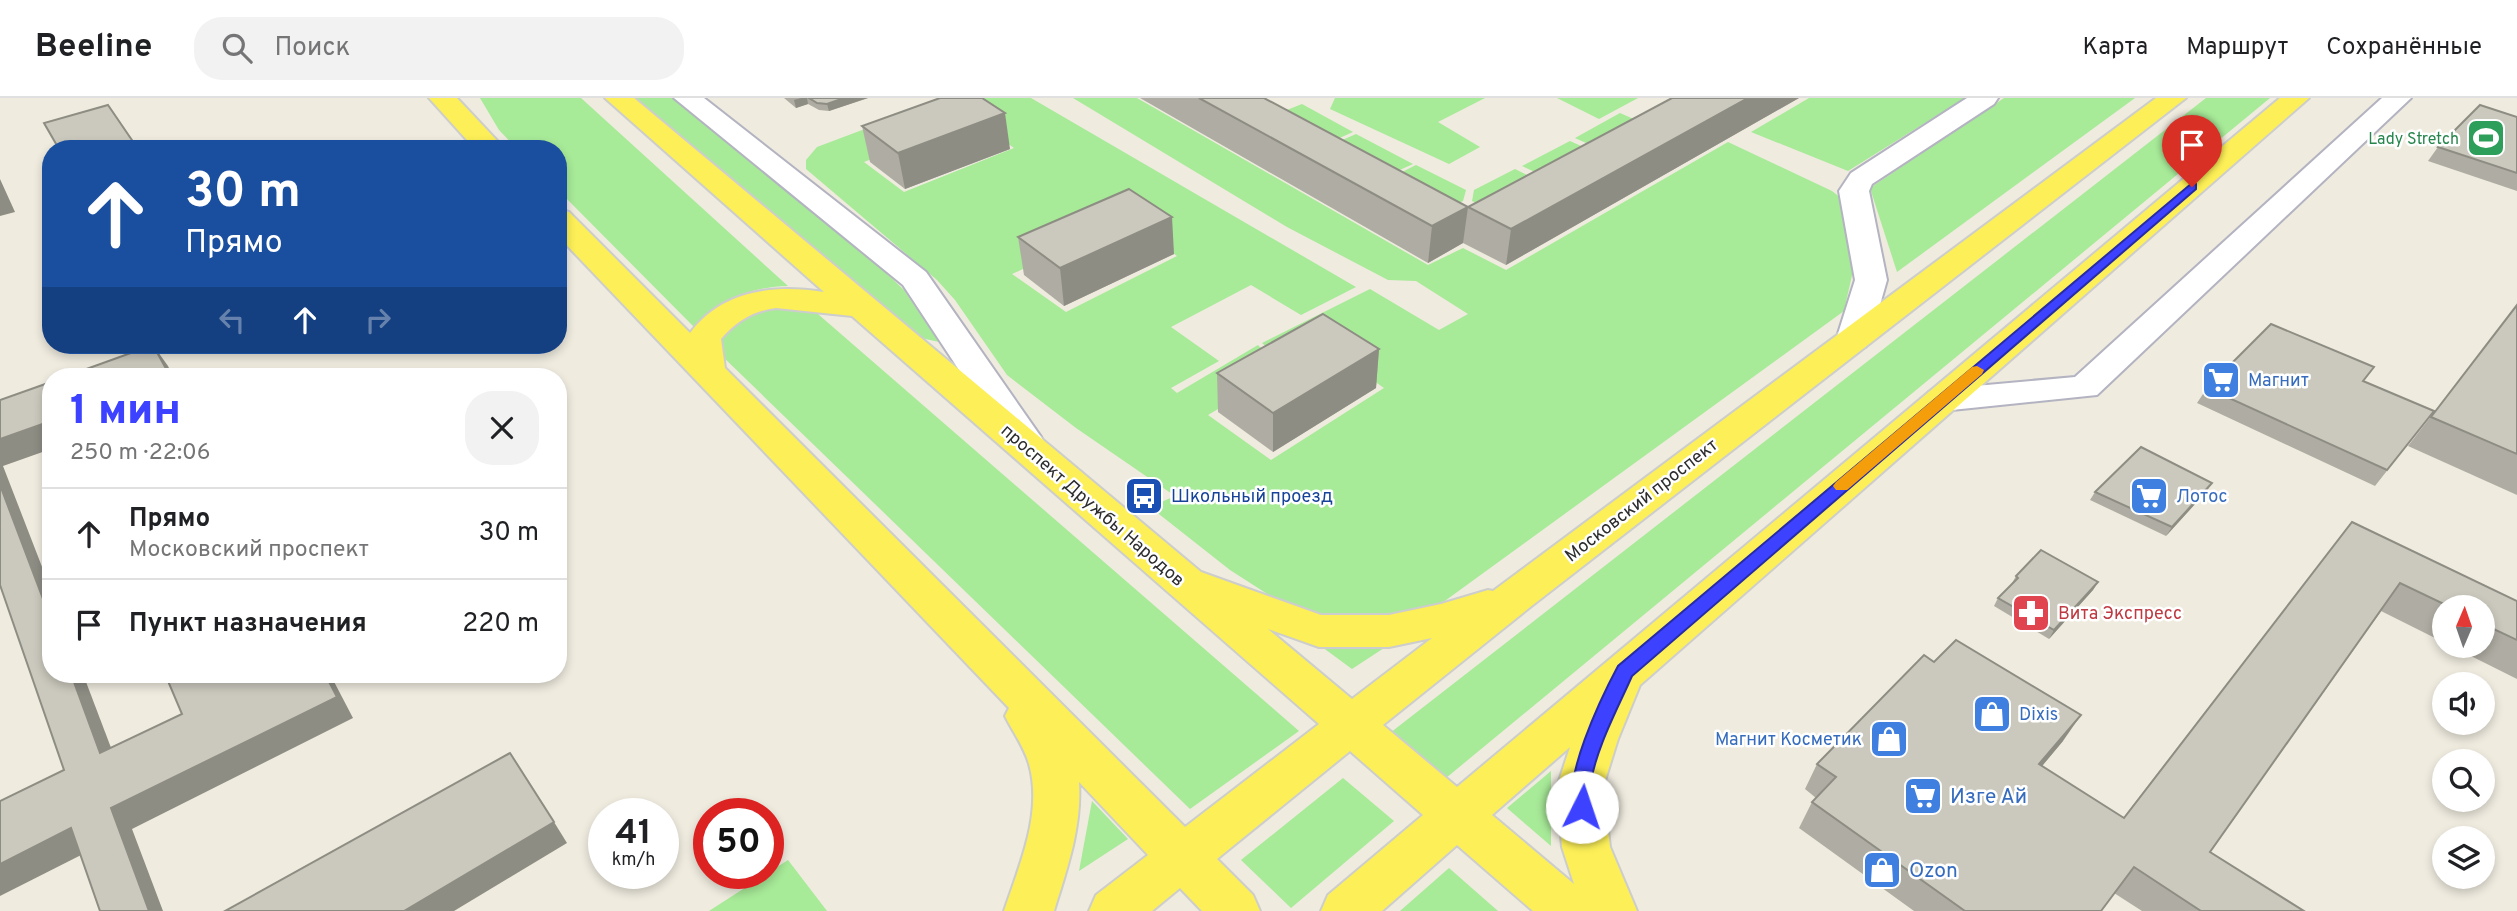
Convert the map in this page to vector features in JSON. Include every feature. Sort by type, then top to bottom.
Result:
[{"type":"main road","points":[[442,98],[482,140]]},
{"type":"main road","name":"проспект Дружбы Народов","points":[[618,98],[1569,911]]},
{"type":"main road","name":"Московский проспект","points":[[1114,911],[1514,597],[2173,98]]},
{"type":"main road","points":[[1346,911],[2296,98]]},
{"type":"main road","points":[[567,227],[1235,911]]},
{"type":"main road","points":[[708,371],[704,337],[716,320],[739,306],[766,298],[796,296],[863,308]]},
{"type":"main road","points":[[1178,578],[1320,631],[1389,631],[1441,620],[1514,597]]},
{"type":"main road","points":[[1612,911],[1602,893],[1586,847],[1580,787],[1595,739],[1625,671]]},
{"type":"main road","points":[[1009,680],[1052,763],[1058,792],[1048,848],[1029,911]]},
{"type":"street","points":[[687,98],[915,279],[1033,453]]},
{"type":"street","points":[[1853,340],[1871,280],[1854,191],[1861,179],[1985,98]]},
{"type":"street","points":[[1942,400],[2085,387],[2398,98]]},
{"type":"green space","points":[[480,98],[581,98],[788,286],[761,289],[736,296],[714,309],[694,327],[567,199],[567,140],[508,140],[499,130]]},
{"type":"green space","points":[[634,98],[674,98],[841,230],[904,290],[939,342],[908,335]]},
{"type":"green space","points":[[956,98],[1031,98],[1356,287],[1301,315],[1251,285],[1171,327],[1219,361],[1171,388],[1177,393],[1258,345],[1283,370],[1208,415],[1271,460],[1384,388],[1326,347],[1288,367],[1262,343],[1370,289],[1439,330],[1468,314],[1416,281],[1388,280],[1287,227],[1073,98],[1137,98],[1428,265],[1463,248],[1506,270],[1728,142],[1832,191],[1846,202],[1857,253],[1844,311],[1442,603],[1395,620],[1340,619],[1289,608],[1230,570],[1150,507],[1175,496],[1076,428],[1007,375],[955,300],[937,280],[806,169],[806,160],[817,147],[910,112],[920,140],[864,162],[904,192],[1014,148],[976,121]],"holes":[[[1129,220],[1177,256],[1066,312],[1012,274]]]},
{"type":"green space","points":[[1335,98],[1485,98],[1438,122],[1480,147],[1449,164],[1330,109]]},
{"type":"green space","points":[[1557,98],[1638,98],[1599,119]]},
{"type":"green space","points":[[1809,98],[1965,98],[1848,171],[1751,132]]},
{"type":"green space","points":[[2004,98],[2135,98],[1897,272],[1870,188]]},
{"type":"green space","points":[[2206,98],[2270,98],[1446,778],[1390,733]]},
{"type":"green space","points":[[1302,104],[1353,132],[1308,152],[1254,123]]},
{"type":"green space","points":[[1620,113],[1661,131],[1615,156],[1575,138]]},
{"type":"green space","points":[[1356,134],[1413,164],[1369,184],[1313,153]]},
{"type":"green space","points":[[1570,141],[1610,159],[1563,185],[1522,166]]},
{"type":"green space","points":[[1416,165],[1466,190],[1463,201],[1432,217],[1374,186]]},
{"type":"green space","points":[[1515,169],[1555,189],[1502,216],[1472,201],[1474,190]]},
{"type":"green space","points":[[775,305],[811,308],[1299,731],[1190,809],[720,354],[718,338],[734,319]]},
{"type":"green space","points":[[1318,644],[1387,646],[1352,669]]},
{"type":"green space","points":[[1551,771],[1551,846],[1507,808]]},
{"type":"green space","points":[[1343,778],[1394,821],[1291,908],[1241,860]]},
{"type":"green space","points":[[1092,801],[1128,839],[1079,871]]},
{"type":"green space","points":[[788,860],[827,911],[709,911],[743,889],[784,889],[784,863]]},
{"type":"green space","points":[[1449,868],[1498,911],[1400,911]]},
{"type":"building","points":[[809,98],[844,98],[827,104],[817,103]]},
{"type":"building","points":[[940,98],[982,98],[1005,113],[898,153],[862,126]]},
{"type":"building","points":[[1199,98],[1264,98],[1468,207],[1432,226]]},
{"type":"building","points":[[1672,98],[1748,98],[1511,229],[1468,207]]},
{"type":"building","points":[[108,105],[132,140],[54,140],[44,123]]},
{"type":"building","points":[[2480,105],[2517,117],[2517,173],[2438,147]]},
{"type":"building","points":[[1129,189],[1172,217],[1060,268],[1018,237]]},
{"type":"building","points":[[2517,305],[2517,454],[2431,417]]},
{"type":"building","points":[[1323,314],[1379,349],[1273,413],[1217,373]]},
{"type":"building","points":[[2271,324],[2374,367],[2363,381],[2434,411],[2387,470],[2207,388]]},
{"type":"building","points":[[128,354],[158,354],[166,368],[89,368]]},
{"type":"building","points":[[42,385],[42,424],[0,439],[0,400]]},
{"type":"building","name":"Лотос","points":[[2141,447],[2212,483],[2172,527],[2095,492]]},
{"type":"building","points":[[0,485],[42,596],[42,683],[74,683],[100,753],[182,714],[169,683],[330,683],[337,697],[111,808],[149,911],[100,911],[71,828],[0,864],[0,801],[64,770],[0,585]]},
{"type":"building","points":[[2352,522],[2517,601],[2517,640],[2496,630],[2496,595],[2432,595],[2432,598],[2400,583],[2210,852],[2304,911],[2201,911],[2134,867],[2101,911],[1965,911],[1812,802],[1836,777],[1817,764],[1924,655],[1934,662],[1956,640],[2081,715],[2039,764],[2124,818]]},
{"type":"building","points":[[2041,550],[2098,582],[2054,630],[1998,598]]},
{"type":"building","points":[[510,753],[554,822],[404,911],[225,911]]},
{"type":"slow traffic","points":[[1841,486],[1977,370]]},
{"type":"place","name":"Lady Stretch","points":[[2486,138]]},
{"type":"place","name":"Магнит","points":[[2221,380]]},
{"type":"place","name":"Школьный проезд","points":[[1144,496]]},
{"type":"place","name":"Лотос","points":[[2149,496]]},
{"type":"place","name":"Вита Экспресс","points":[[2031,613]]},
{"type":"place","name":"Dixis","points":[[1992,714]]},
{"type":"place","name":"Магнит Косметик","points":[[1889,739]]},
{"type":"place","name":"Изге Ай","points":[[1923,796]]},
{"type":"place","name":"Ozon","points":[[1882,870]]},
{"type":"route","points":[[1582,807],[1580,787],[1595,739],[1625,671],[2192,187]]}]
